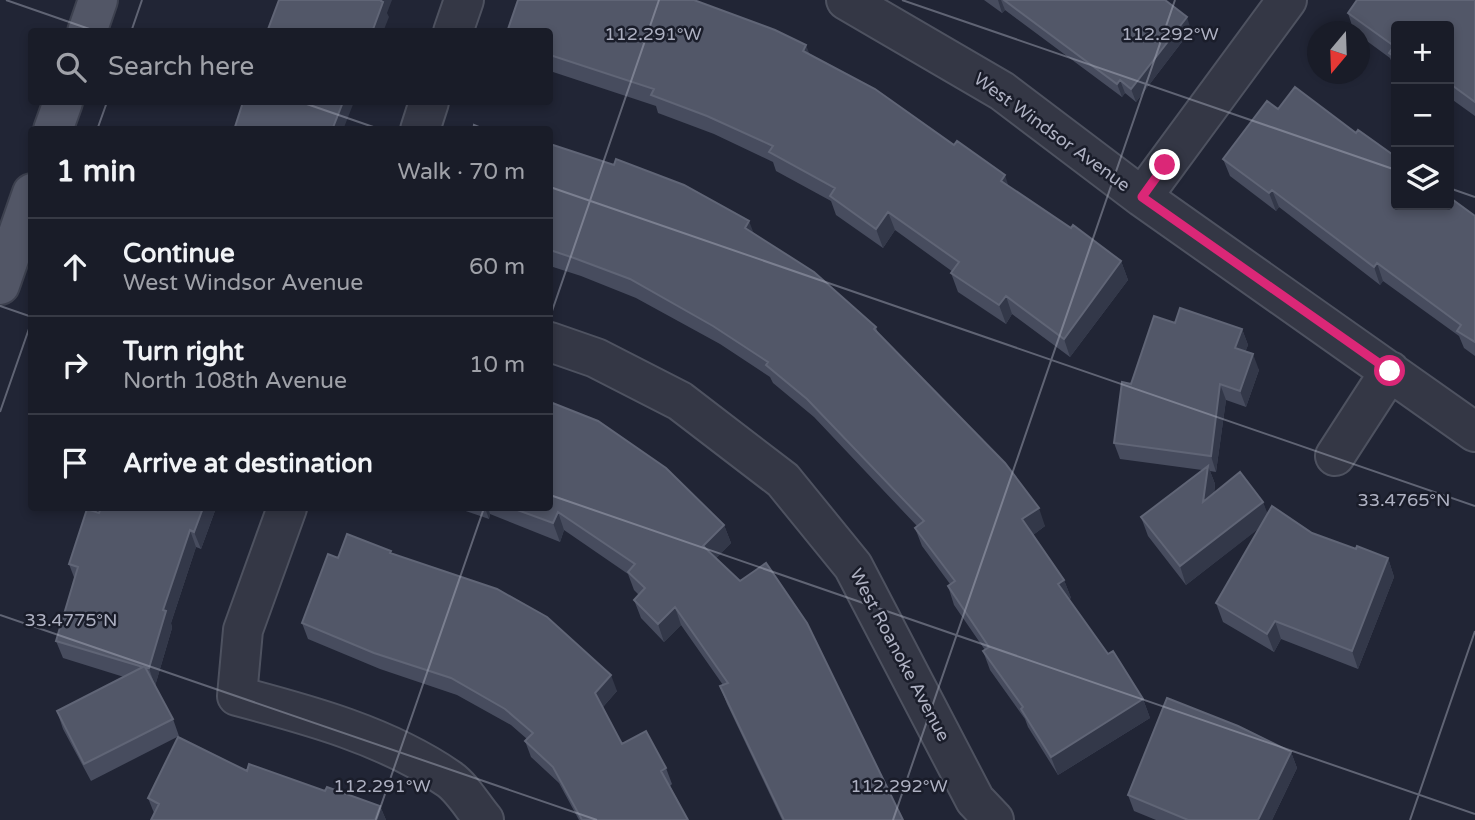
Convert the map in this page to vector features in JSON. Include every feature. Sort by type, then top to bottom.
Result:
[{"type":"main road","points":[[88,28],[98,0]]},
{"type":"main road","points":[[54,126],[62,105]]},
{"type":"main road","points":[[0,285],[28,204]]},
{"type":"street","points":[[454,28],[464,0]]},
{"type":"street","name":"West Windsor Avenue","points":[[846,0],[1002,91],[1142,197],[1475,432]]},
{"type":"street","points":[[1142,197],[1287,0]]},
{"type":"street","points":[[421,126],[428,105]]},
{"type":"street","name":"West Roanoke Avenue","points":[[553,343],[596,358],[680,401],[783,480],[853,565],[975,800],[994,820]]},
{"type":"street","points":[[1335,456],[1390,371]]},
{"type":"street","points":[[286,511],[243,630],[237,696],[306,714],[391,748],[451,780],[484,820]]},
{"type":"building","points":[[279,0],[383,2],[373,28],[268,28]]},
{"type":"building","points":[[518,0],[694,0],[775,30],[806,45],[803,51],[875,89],[954,145],[957,141],[1005,175],[1001,181],[1071,228],[1073,225],[1121,261],[1064,339],[1006,296],[999,305],[951,273],[959,262],[888,212],[876,229],[830,196],[835,188],[769,152],[773,146],[707,116],[651,95],[654,89],[553,56],[553,28],[508,28]]},
{"type":"building","points":[[1004,0],[1165,0],[1187,17],[1131,89],[1120,80],[1117,84]]},
{"type":"building","points":[[1357,0],[1475,0],[1475,102],[1454,87],[1454,21],[1391,21],[1391,44],[1370,29],[1370,21],[1359,21],[1348,13]]},
{"type":"building","points":[[1295,87],[1356,133],[1358,130],[1391,153],[1391,210],[1454,210],[1454,201],[1475,216],[1475,342],[1457,331],[1461,325],[1377,263],[1374,267],[1272,190],[1269,193],[1223,159],[1267,101],[1278,109]]},
{"type":"building","points":[[242,105],[342,105],[334,126],[235,126]]},
{"type":"building","points":[[553,145],[614,165],[616,159],[684,185],[749,221],[745,228],[814,272],[876,327],[874,329],[1005,463],[1039,508],[1022,519],[1064,580],[1058,584],[1108,654],[1113,651],[1143,699],[1051,757],[1021,709],[1023,707],[983,651],[989,647],[948,586],[955,581],[915,528],[924,521],[807,399],[766,365],[768,362],[713,326],[630,279],[553,251]]},
{"type":"building","points":[[1180,308],[1242,329],[1235,348],[1253,354],[1240,391],[1220,384],[1211,456],[1114,443],[1122,382],[1131,384],[1154,316],[1175,323]]},
{"type":"building","points":[[553,403],[598,421],[666,468],[724,525],[703,546],[740,581],[766,563],[807,623],[903,820],[784,820],[720,686],[728,683],[675,607],[658,624],[634,600],[645,588],[628,572],[635,564],[558,512],[553,523],[520,511],[553,511]]},
{"type":"building","points":[[1208,466],[1203,502],[1240,472],[1263,502],[1180,566],[1141,517]]},
{"type":"building","points":[[1272,506],[1312,533],[1388,558],[1352,651],[1275,621],[1267,634],[1216,603]]},
{"type":"building","points":[[86,511],[202,511],[194,532],[190,530],[163,610],[166,611],[149,668],[145,667],[173,719],[84,764],[57,711],[143,667],[56,641],[78,567],[69,564]]},
{"type":"building","points":[[347,534],[391,551],[390,553],[497,589],[547,617],[611,675],[595,693],[622,744],[646,731],[666,768],[661,771],[688,820],[582,820],[553,767],[525,741],[533,733],[505,709],[451,678],[374,653],[302,623],[328,554],[338,558]]},
{"type":"building","points":[[1167,698],[1238,726],[1291,752],[1258,820],[1188,820],[1128,795]]},
{"type":"building","points":[[178,737],[247,771],[249,764],[325,791],[327,787],[380,806],[375,820],[151,820],[159,804],[148,798]]},
{"type":"route","points":[[1165,165],[1142,197],[1390,371]]}]
